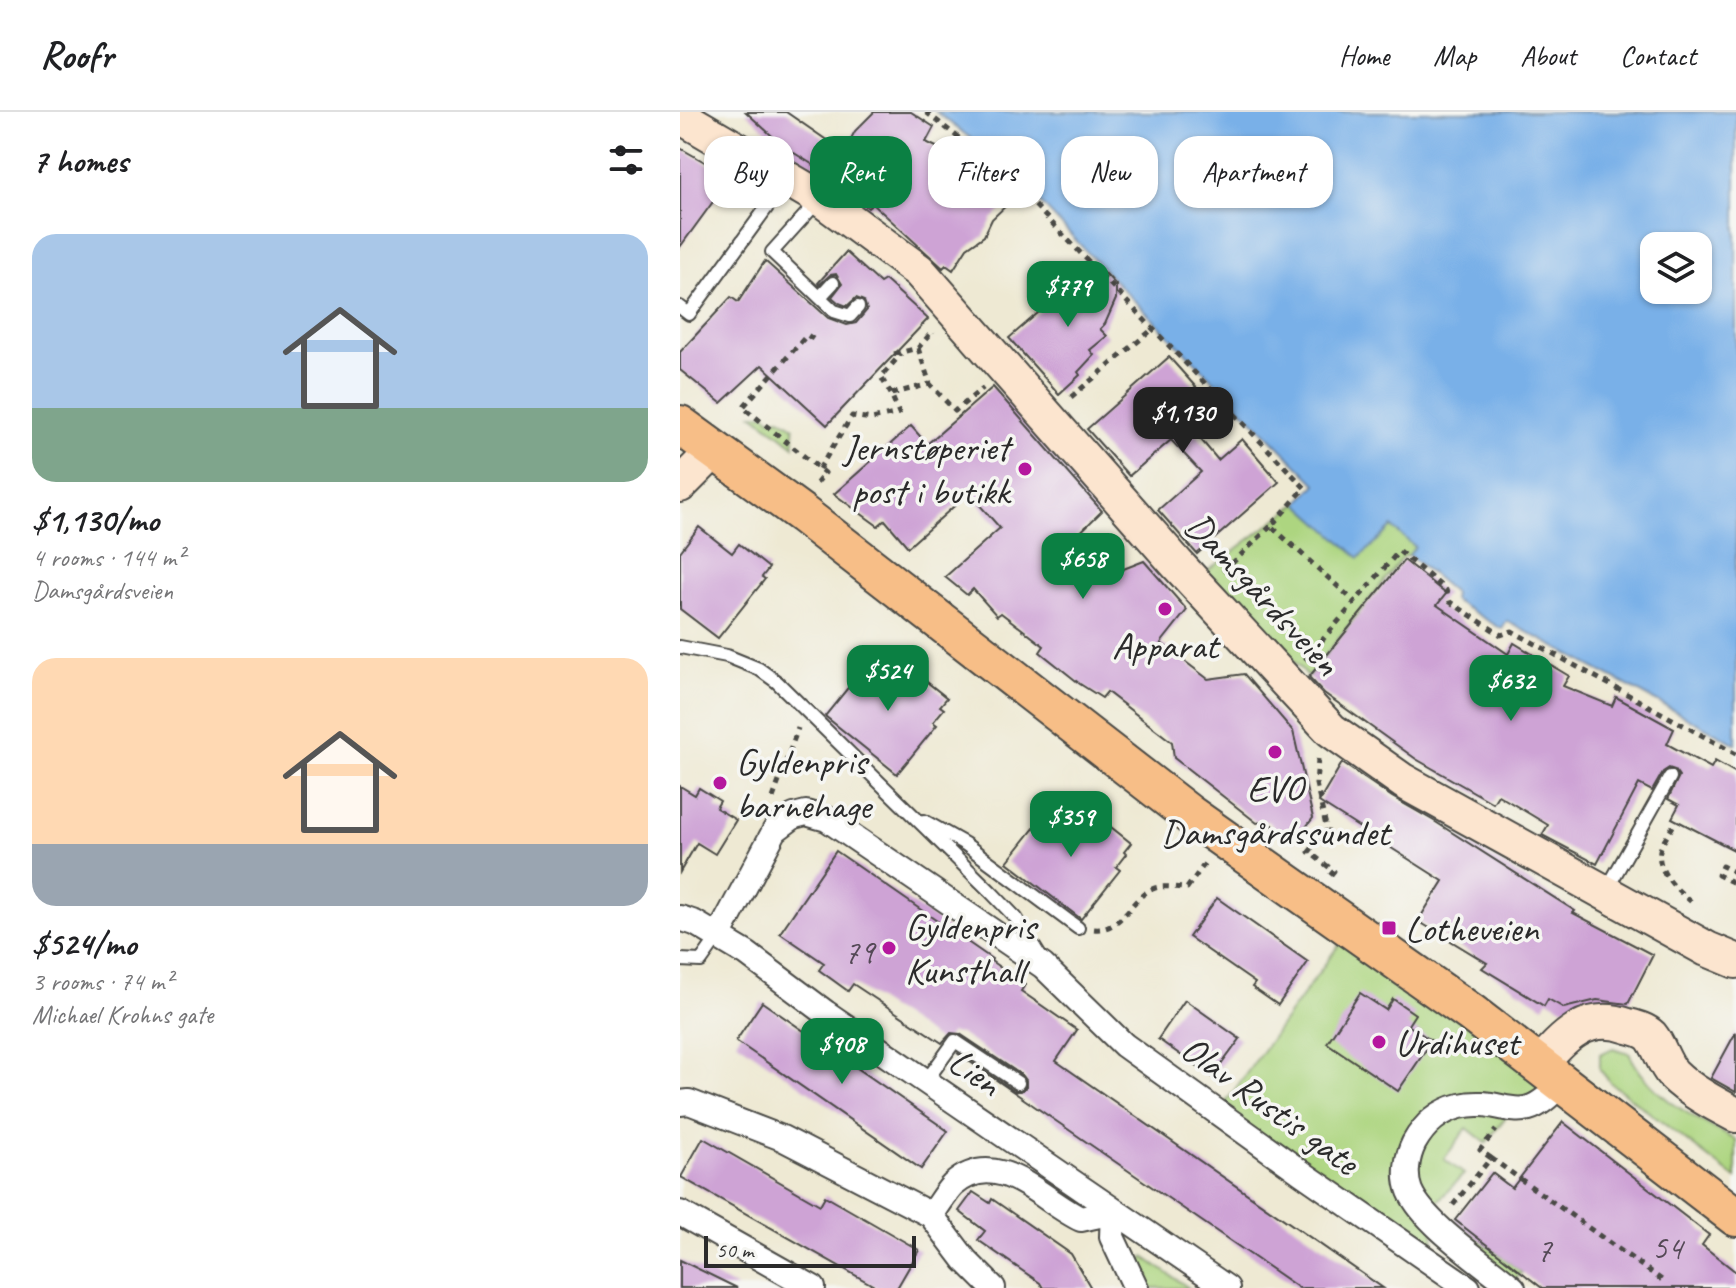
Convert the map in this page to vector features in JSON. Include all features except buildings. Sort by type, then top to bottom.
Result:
[{"type":"main road","points":[[680,425],[802,514],[1190,815],[1471,1013],[1736,1217]]},
{"type":"street","name":"Damsgårdsveien","points":[[680,116],[715,136]]},
{"type":"street","name":"Damsgårdsveien","points":[[834,208],[919,271],[1177,564],[1331,730],[1403,781],[1707,949],[1736,961]]},
{"type":"street","points":[[680,485],[714,451]]},
{"type":"street","name":"Olav Rustis gate","points":[[718,937],[775,830],[794,816],[806,813],[827,819],[1043,966],[1124,1045],[1468,1288]]},
{"type":"street","name":"Lien","points":[[680,918],[718,937],[1227,1288]]},
{"type":"street","points":[[1513,1288],[1437,1224],[1410,1190],[1407,1169],[1410,1152],[1429,1123],[1443,1112],[1463,1105],[1516,1111],[1541,1104],[1565,1036],[1588,1024],[1605,1021],[1644,1031],[1652,1038],[1674,1074],[1711,1102],[1736,1115]]},
{"type":"street","points":[[680,1103],[689,1102],[782,1138],[931,1215],[965,1260],[993,1288]]},
{"type":"street","points":[[931,1215],[952,1186],[961,1180],[977,1173],[999,1172],[1027,1184],[1081,1219],[1113,1212],[1112,1237],[1136,1288]]},
{"type":"street","points":[[680,1213],[813,1288]]},
{"type":"lane","points":[[680,307],[689,314],[766,208]]},
{"type":"lane","points":[[811,208],[772,252],[791,278],[842,315],[850,316],[858,307]]},
{"type":"lane","points":[[820,297],[833,283]]},
{"type":"lane","name":"Olav Rustis gate","points":[[680,647],[710,651],[759,669],[777,682],[1016,918],[1040,954],[1043,966]]},
{"type":"lane","points":[[1605,892],[1670,777]]},
{"type":"lane","points":[[911,814],[965,844],[1078,928]]},
{"type":"lane","points":[[680,960],[701,961],[718,937]]},
{"type":"lane","points":[[926,1081],[955,1041],[1018,1083]]},
{"type":"path","points":[[926,112],[1007,176],[1305,488],[1271,526],[1219,575]]},
{"type":"path","points":[[1061,406],[1153,329]]},
{"type":"path","points":[[813,339],[807,335],[743,407],[825,473],[816,485]]},
{"type":"path","points":[[894,354],[918,348],[930,384],[955,411],[967,401]]},
{"type":"path","points":[[819,469],[852,416],[872,419],[899,413],[881,377],[902,352]]},
{"type":"path","points":[[891,394],[930,384]]},
{"type":"path","points":[[1271,526],[1355,602]]},
{"type":"path","points":[[1305,661],[1399,551],[1446,590],[1450,602],[1486,626],[1501,635],[1512,631],[1736,754]]},
{"type":"path","points":[[1330,875],[1334,871],[1309,852],[1327,830],[1316,784],[1318,753],[1331,730]]},
{"type":"path","points":[[774,795],[795,738]]},
{"type":"path","points":[[1673,826],[1660,849],[1662,870],[1680,892],[1698,907]]},
{"type":"path","points":[[1651,853],[1661,858]]},
{"type":"path","points":[[1105,930],[1150,890],[1158,886],[1187,888],[1205,865]]},
{"type":"path","points":[[1736,873],[1722,866],[1718,875],[1736,884]]},
{"type":"path","points":[[1486,1143],[1480,1150],[1666,1283]]},
{"type":"path","points":[[1437,1224],[1491,1158]]},
{"type":"green space","points":[[753,414],[780,418],[794,427],[794,446]]},
{"type":"green space","points":[[1298,503],[1359,557],[1391,526],[1415,547],[1403,557],[1308,677],[1278,644],[1202,575]]},
{"type":"green space","points":[[1351,928],[1561,1083],[1512,1109],[1486,1143],[1467,1128],[1444,1159],[1464,1174],[1436,1203],[1408,1171],[1432,1219],[1436,1265],[1218,1113]]},
{"type":"green space","points":[[1613,1048],[1629,1053],[1648,1082],[1675,1105],[1736,1140],[1736,1179],[1611,1083],[1600,1070],[1600,1054]]},
{"type":"green space","points":[[1455,1220],[1522,1272],[1512,1284],[1446,1228]]},
{"type":"green space","points":[[1144,1257],[1189,1288],[1149,1288],[1138,1269]]},
{"type":"water","points":[[936,112],[1736,112],[1736,744],[1507,621],[1502,629],[1453,600],[1454,593],[1409,555],[1415,547],[1392,527],[1359,558],[1298,503],[1316,484],[1045,207],[1045,136],[968,136]]},
{"type":"place","name":"Jernstøperiet post i butikk","points":[[1025,469]]},
{"type":"place","name":"Apparat","points":[[1165,609]]},
{"type":"place","name":"EVO Damsgårdssundet","points":[[1275,752]]},
{"type":"place","name":"Gyldenpris barnehage","points":[[720,783]]},
{"type":"place","name":"Lotheveien","points":[[1389,928]]},
{"type":"place","name":"Gyldenpris Kunsthall","points":[[889,948]]},
{"type":"place","name":"Urdihuset","points":[[1379,1042]]}]
